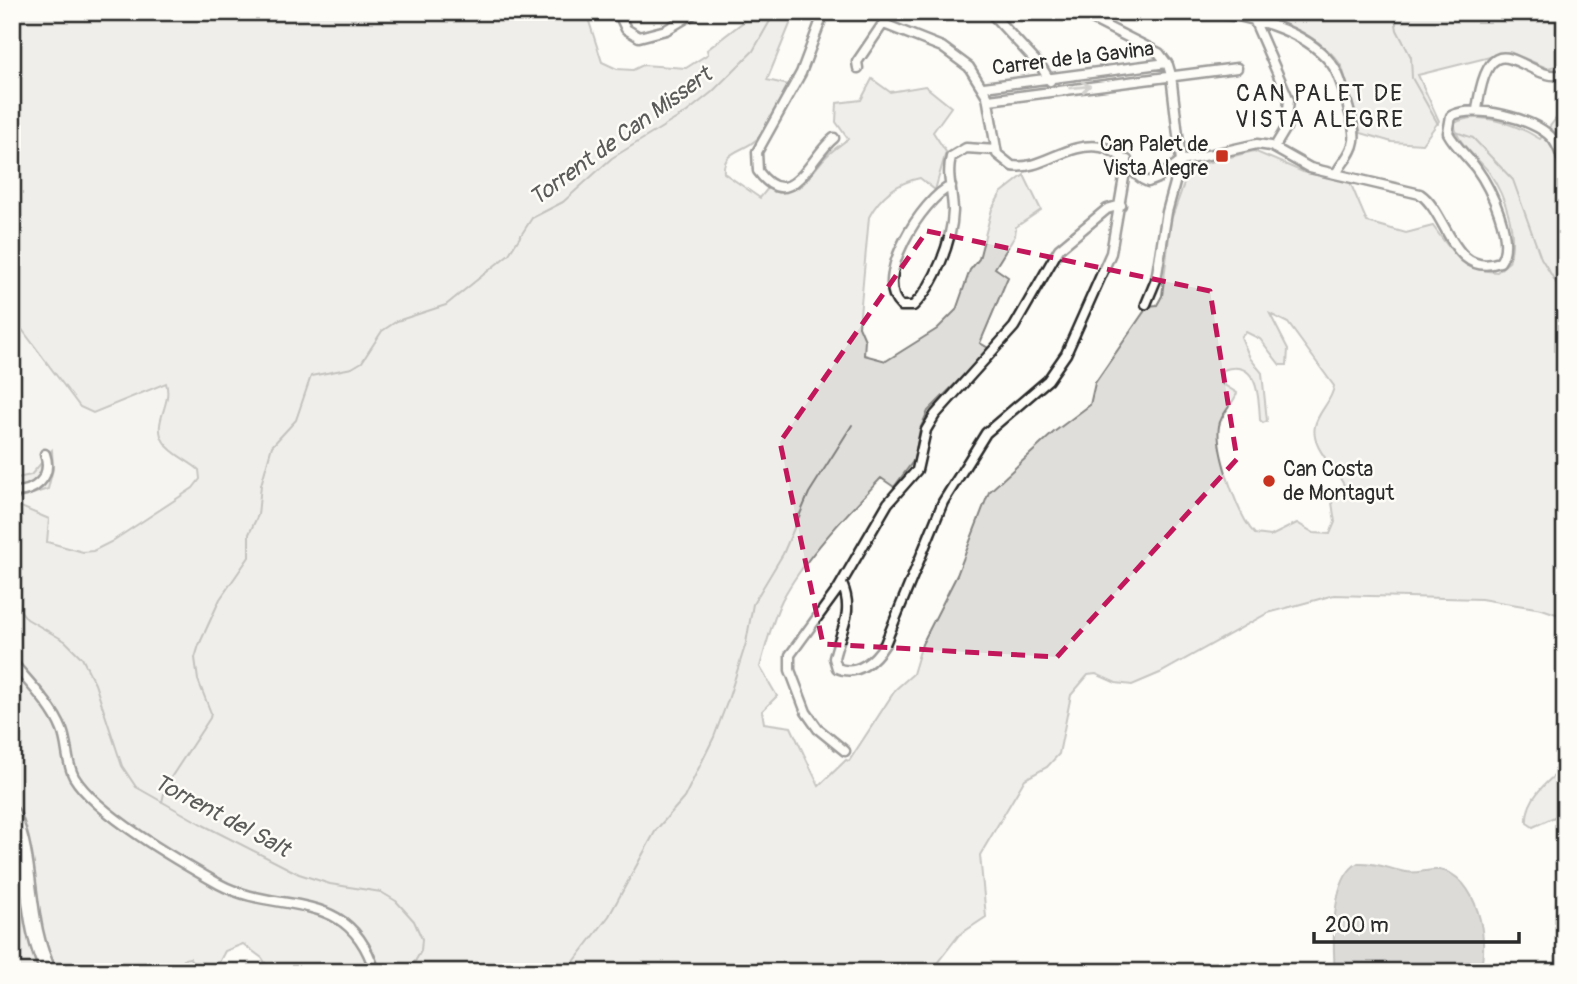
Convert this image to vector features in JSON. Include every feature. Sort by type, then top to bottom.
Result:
[{"type":"highway","points":[[12,814],[21,838],[34,938],[49,972]]},
{"type":"street","points":[[618,12],[626,29],[639,37],[666,30],[696,12]]},
{"type":"street","points":[[824,12],[801,73],[757,152],[758,171],[776,185],[794,184],[803,178],[818,152],[834,138]]},
{"type":"street","points":[[858,68],[857,62],[891,12]]},
{"type":"street","points":[[990,12],[1049,79],[1051,91]]},
{"type":"street","points":[[1077,12],[1158,53],[1167,63],[1171,77],[1181,161],[1167,212],[1156,281],[1146,304]]},
{"type":"street","points":[[1203,12],[1255,22],[1301,39],[1329,60],[1337,71],[1354,138],[1350,153],[1336,174]]},
{"type":"street","points":[[1255,22],[1289,100],[1286,128],[1274,148]]},
{"type":"street","points":[[884,24],[956,55],[984,87],[989,100],[996,150],[1002,160],[1018,167],[1082,147],[1108,149],[1127,160],[1140,178],[1148,182],[1181,161],[1249,144],[1274,148],[1299,164],[1420,194],[1429,201],[1462,254],[1477,263],[1500,262],[1505,251],[1504,239],[1492,196],[1475,166],[1448,133],[1451,116],[1477,110],[1542,130],[1558,146],[1565,167]]},
{"type":"street","points":[[1477,110],[1490,66],[1497,59],[1515,58],[1551,76],[1565,74]]},
{"type":"street","name":"Carrer de la Gavina","points":[[984,87],[1167,63]]},
{"type":"street","name":"Carrer de la Gavina","points":[[989,100],[1237,68]]},
{"type":"street","points":[[951,186],[939,194],[911,229],[896,258],[893,292],[901,306],[909,307],[918,302],[941,257],[953,214],[951,186],[949,164],[955,153],[977,148],[996,150]]},
{"type":"street","points":[[842,584],[847,601],[847,623],[834,658],[837,668],[848,671],[872,660],[885,644],[943,502],[986,433],[1058,369],[1102,278],[1116,234],[1127,160]]},
{"type":"street","points":[[845,751],[812,721],[789,663],[793,649],[842,584],[883,511],[917,470],[926,430],[934,415],[1014,327],[1059,249],[1107,209],[1121,205]]},
{"type":"street","points":[[12,492],[28,490],[41,482],[48,468],[45,454]]},
{"type":"street","points":[[12,662],[57,719],[72,774],[95,800],[147,842],[224,886],[327,911],[355,933],[366,948],[375,972]]},
{"type":"highlighted area","points":[[927,231],[1210,291],[1237,459],[1057,657],[823,644],[780,442]]},
{"type":"shaded area","points":[[12,12],[586,12],[602,62],[617,69],[633,70],[643,65],[686,68],[708,54],[707,50],[747,19],[750,12],[795,12],[767,80],[789,85],[762,134],[730,156],[724,165],[724,173],[760,198],[769,187],[789,190],[801,186],[828,155],[848,139],[836,122],[837,103],[861,100],[872,79],[890,92],[925,86],[951,107],[933,132],[946,152],[935,190],[920,178],[903,183],[878,203],[869,217],[859,326],[865,340],[864,355],[886,361],[937,329],[956,310],[970,270],[979,259],[992,209],[1001,193],[1024,175],[1041,210],[1016,227],[1015,236],[995,268],[1008,277],[980,343],[990,349],[928,411],[920,429],[914,460],[894,487],[881,478],[855,505],[802,568],[775,616],[760,667],[777,696],[762,711],[764,723],[791,727],[819,786],[846,760],[849,761],[896,689],[913,674],[922,644],[957,575],[989,492],[1054,432],[1090,405],[1095,383],[1148,306],[1157,305],[1162,296],[1171,220],[1190,167],[1254,151],[1303,172],[1350,182],[1367,222],[1406,233],[1433,226],[1452,251],[1467,264],[1485,271],[1497,272],[1509,262],[1512,239],[1509,216],[1495,182],[1462,143],[1455,123],[1475,118],[1499,121],[1540,139],[1565,107],[1565,617],[1542,609],[1481,599],[1334,595],[1268,613],[1160,673],[1132,685],[1116,683],[1096,674],[1088,675],[1071,695],[1059,754],[1047,767],[1025,779],[980,855],[986,917],[959,935],[930,972],[271,972],[262,958],[243,944],[225,951],[214,972],[196,972],[190,958],[185,959],[174,972],[12,972],[12,479],[31,475],[52,450],[53,469],[48,489],[20,498],[14,504],[49,519],[47,542],[83,552],[93,551],[111,542],[193,488],[200,479],[199,470],[171,450],[161,435],[161,420],[167,398],[166,383],[93,413],[80,407],[12,316],[12,255],[23,233],[19,220],[12,219]],"holes":[[[1270,314],[1288,323],[1334,386],[1315,426],[1317,443],[1346,489],[1337,490],[1331,496],[1335,522],[1330,534],[1314,533],[1297,523],[1271,536],[1255,534],[1235,499],[1221,451],[1220,421],[1237,393],[1221,383],[1223,370],[1235,368],[1250,374],[1257,391],[1260,420],[1263,423],[1267,421],[1262,373],[1250,358],[1241,337],[1246,332],[1260,339],[1280,365],[1287,365],[1288,349]]]},
{"type":"shaded area","points":[[1247,12],[1565,12],[1565,64],[1547,68],[1510,52],[1418,75],[1439,121],[1422,144],[1392,142],[1361,133],[1342,67],[1324,47],[1287,25]]},
{"type":"shaded area","points":[[12,316],[80,407],[93,413],[166,383],[169,390],[162,412],[165,445],[199,471],[200,479],[193,488],[93,551],[83,552],[47,542],[36,516],[13,504],[20,498],[48,489],[54,461],[40,461],[31,475],[12,479]]},
{"type":"shaded area","points":[[1565,767],[1565,812],[1533,827],[1527,823],[1527,814],[1534,798],[1545,784]]},
{"type":"shaded area","points":[[1358,863],[1400,871],[1439,870],[1452,874],[1472,896],[1478,912],[1483,944],[1479,972],[1335,972],[1334,929],[1338,897],[1349,871]]},
{"type":"waterway","name":"Torrent de Can Missert","points":[[162,802],[166,785],[210,718],[211,713],[198,680],[195,658],[220,599],[249,557],[249,534],[258,515],[261,485],[272,446],[296,420],[311,376],[352,368],[362,362],[382,331],[397,321],[446,305],[509,254],[532,218],[563,202],[612,158],[687,112],[712,92],[753,51],[775,12]]},
{"type":"waterway","points":[[1394,12],[1397,30],[1411,57],[1412,78],[1438,124]]},
{"type":"waterway","points":[[1453,131],[1473,138],[1513,180],[1541,258],[1565,297]]},
{"type":"waterway","points":[[566,972],[609,916],[656,830],[684,798],[714,737],[728,700],[746,643],[753,604],[783,554],[809,493],[852,425]]},
{"type":"waterway","name":"Torrent del Salt","points":[[12,600],[27,619],[65,641],[82,658],[95,684],[122,766],[136,787],[299,874],[330,884],[381,892],[396,901],[414,921],[422,939],[421,951],[409,972]]},
{"type":"place","name":"Can Palet de Vista Alegre","points":[[1222,156]]},
{"type":"place","name":"Can Costa de Montagut","points":[[1269,481]]},
{"type":"district","name":"CAN PALET DE VISTA ALEGRE","points":[[1320,106]]}]
